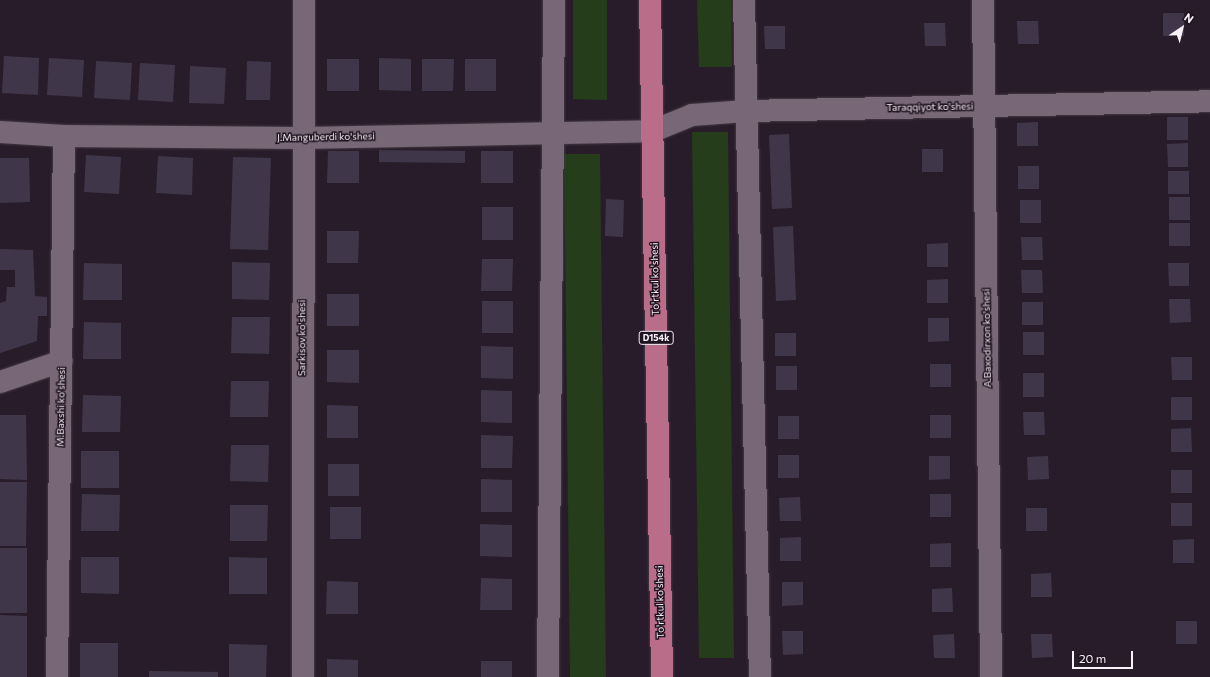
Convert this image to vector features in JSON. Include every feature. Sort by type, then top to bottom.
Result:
[{"type":"main road","name":"To'rtkul ko'shesi","points":[[650,0],[662,677]]},
{"type":"street","name":"Sarkisov ko'shesi","points":[[303,677],[302,138],[304,0]]},
{"type":"street","points":[[548,677],[554,0]]},
{"type":"street","points":[[744,0],[760,677]]},
{"type":"street","name":"A.Baxodirxon ko'shesi","points":[[983,0],[991,677]]},
{"type":"street","name":"Taraqqiyot ko'shesi","points":[[653,131],[692,115],[746,111],[1210,101]]},
{"type":"street","name":"J.Manguberdi ko'shesi","points":[[0,132],[64,136],[302,138],[653,131]]},
{"type":"street","name":"M.Baxshi ko'shesi","points":[[57,677],[64,136]]},
{"type":"street","points":[[0,382],[62,361]]},
{"type":"green space","points":[[573,0],[607,0],[607,100],[573,99]]},
{"type":"green space","points":[[697,0],[731,0],[732,67],[699,67]]},
{"type":"green space","points":[[692,132],[728,132],[734,658],[699,658]]},
{"type":"green space","points":[[564,154],[600,154],[606,677],[570,677]]},
{"type":"building","points":[[1163,13],[1184,13],[1184,36],[1163,36]]},
{"type":"building","points":[[1017,21],[1038,21],[1039,44],[1018,44]]},
{"type":"building","points":[[924,23],[945,23],[946,46],[925,46]]},
{"type":"building","points":[[764,26],[785,26],[785,49],[765,49]]},
{"type":"building","points":[[4,56],[39,58],[38,95],[2,93]]},
{"type":"building","points":[[49,58],[84,60],[82,97],[47,95]]},
{"type":"building","points":[[379,58],[411,59],[411,91],[379,90]]},
{"type":"building","points":[[327,59],[359,59],[359,91],[327,91]]},
{"type":"building","points":[[422,59],[454,59],[453,91],[422,91]]},
{"type":"building","points":[[465,59],[496,59],[496,91],[465,91]]},
{"type":"building","points":[[96,61],[132,63],[130,100],[94,98]]},
{"type":"building","points":[[247,61],[271,62],[270,100],[246,100]]},
{"type":"building","points":[[140,63],[175,65],[173,102],[138,100]]},
{"type":"building","points":[[190,66],[226,68],[224,104],[189,103]]},
{"type":"building","points":[[1167,117],[1188,117],[1188,140],[1167,140]]},
{"type":"building","points":[[1038,122],[1038,146],[1017,146],[1017,123]]},
{"type":"building","points":[[789,134],[792,208],[772,209],[769,135]]},
{"type":"building","points":[[1188,143],[1188,167],[1168,167],[1167,144]]},
{"type":"building","points":[[922,149],[943,149],[943,172],[922,172]]},
{"type":"building","points":[[379,150],[465,151],[465,163],[379,162]]},
{"type":"building","points":[[328,151],[359,151],[359,183],[327,183]]},
{"type":"building","points":[[481,151],[513,151],[513,183],[481,183]]},
{"type":"building","points":[[86,155],[121,157],[119,194],[84,192]]},
{"type":"building","points":[[158,156],[193,158],[192,195],[156,193]]},
{"type":"building","points":[[233,157],[271,158],[268,250],[230,249]]},
{"type":"building","points":[[0,158],[29,158],[30,202],[0,203]]},
{"type":"building","points":[[1018,166],[1039,166],[1039,189],[1018,189]]},
{"type":"building","points":[[1168,171],[1189,171],[1189,194],[1168,194]]},
{"type":"building","points":[[1169,197],[1190,197],[1190,220],[1169,220]]},
{"type":"building","points":[[606,199],[624,200],[623,237],[605,236]]},
{"type":"building","points":[[1020,200],[1041,200],[1041,223],[1020,223]]},
{"type":"building","points":[[482,207],[513,207],[513,240],[482,240]]},
{"type":"building","points":[[1169,223],[1190,223],[1190,246],[1169,246]]},
{"type":"building","points":[[793,226],[796,300],[776,301],[773,227]]},
{"type":"building","points":[[327,231],[359,231],[358,263],[327,263]]},
{"type":"building","points":[[1021,237],[1042,237],[1043,260],[1022,260]]},
{"type":"building","points":[[948,243],[948,267],[927,267],[927,244]]},
{"type":"building","points":[[0,249],[33,250],[35,296],[47,297],[47,316],[38,316],[37,341],[0,353],[0,303],[6,301],[7,287],[15,287],[15,270],[0,270]]},
{"type":"building","points":[[482,259],[513,259],[512,291],[481,291]]},
{"type":"building","points":[[232,262],[270,263],[269,300],[232,299]]},
{"type":"building","points":[[84,263],[122,264],[122,300],[83,300]]},
{"type":"building","points":[[1168,263],[1189,263],[1189,286],[1169,286]]},
{"type":"building","points":[[1021,270],[1042,270],[1043,293],[1022,293]]},
{"type":"building","points":[[948,279],[948,303],[927,303],[927,280]]},
{"type":"building","points":[[327,294],[359,294],[359,326],[327,326]]},
{"type":"building","points":[[1169,299],[1190,299],[1191,322],[1170,323]]},
{"type":"building","points":[[482,301],[513,301],[513,333],[482,333]]},
{"type":"building","points":[[1022,302],[1043,302],[1043,325],[1022,325]]},
{"type":"building","points":[[232,317],[270,317],[269,354],[231,353]]},
{"type":"building","points":[[928,318],[949,318],[949,341],[928,342]]},
{"type":"building","points":[[84,322],[121,323],[121,359],[83,359]]},
{"type":"building","points":[[1023,332],[1044,332],[1044,355],[1023,355]]},
{"type":"building","points":[[775,333],[796,333],[796,356],[775,356]]},
{"type":"building","points":[[481,346],[513,347],[513,379],[481,378]]},
{"type":"building","points":[[327,350],[359,350],[359,383],[327,382]]},
{"type":"building","points":[[1171,357],[1192,357],[1192,380],[1172,380]]},
{"type":"building","points":[[930,364],[951,364],[951,387],[930,387]]},
{"type":"building","points":[[776,366],[797,366],[797,390],[776,390]]},
{"type":"building","points":[[1023,373],[1044,373],[1044,397],[1023,397]]},
{"type":"building","points":[[231,381],[269,381],[268,417],[230,417]]},
{"type":"building","points":[[481,390],[512,391],[512,423],[481,422]]},
{"type":"building","points":[[83,395],[121,396],[120,432],[82,432]]},
{"type":"building","points":[[1171,397],[1192,397],[1192,420],[1171,420]]},
{"type":"building","points":[[327,405],[358,406],[358,438],[327,438]]},
{"type":"building","points":[[1023,412],[1044,412],[1045,435],[1024,435]]},
{"type":"building","points":[[0,415],[26,415],[27,480],[0,479]]},
{"type":"building","points":[[930,415],[951,415],[951,438],[930,438]]},
{"type":"building","points":[[778,416],[799,416],[799,439],[778,439]]},
{"type":"building","points":[[1191,428],[1192,452],[1171,452],[1171,429]]},
{"type":"building","points":[[481,435],[513,436],[512,468],[481,468]]},
{"type":"building","points":[[231,445],[269,445],[268,482],[230,481]]},
{"type":"building","points":[[81,451],[119,451],[119,488],[81,488]]},
{"type":"building","points":[[778,455],[799,455],[799,478],[778,478]]},
{"type":"building","points":[[929,456],[950,456],[950,479],[929,480]]},
{"type":"building","points":[[1048,456],[1049,479],[1028,480],[1027,457]]},
{"type":"building","points":[[328,464],[359,464],[359,496],[328,496]]},
{"type":"building","points":[[1171,470],[1192,470],[1192,493],[1171,493]]},
{"type":"building","points":[[481,479],[512,480],[512,512],[481,512]]},
{"type":"building","points":[[0,482],[27,482],[26,546],[0,546]]},
{"type":"building","points":[[82,494],[120,495],[119,531],[81,531]]},
{"type":"building","points":[[930,494],[951,494],[951,517],[930,517]]},
{"type":"building","points":[[800,497],[801,521],[780,521],[779,498]]},
{"type":"building","points":[[1171,503],[1192,503],[1192,526],[1171,526]]},
{"type":"building","points":[[230,505],[268,505],[267,541],[230,541]]},
{"type":"building","points":[[330,507],[361,507],[361,539],[330,539]]},
{"type":"building","points":[[1026,508],[1047,508],[1047,531],[1026,531]]},
{"type":"building","points":[[480,524],[512,525],[512,557],[480,556]]},
{"type":"building","points":[[801,537],[801,561],[780,561],[780,538]]},
{"type":"building","points":[[1194,539],[1194,563],[1173,563],[1173,540]]},
{"type":"building","points":[[951,543],[951,567],[930,567],[930,544]]},
{"type":"building","points":[[0,548],[27,548],[27,613],[0,613]]},
{"type":"building","points":[[81,557],[119,557],[119,594],[81,593]]},
{"type":"building","points":[[229,557],[267,558],[267,594],[229,594]]},
{"type":"building","points":[[1051,573],[1052,597],[1031,597],[1031,574]]},
{"type":"building","points":[[481,578],[512,579],[512,610],[480,610]]},
{"type":"building","points":[[327,581],[358,582],[358,614],[326,614]]},
{"type":"building","points":[[782,582],[803,582],[803,605],[782,606]]},
{"type":"building","points":[[952,588],[953,612],[932,612],[932,589]]},
{"type":"building","points":[[0,615],[27,616],[27,677],[0,677]]},
{"type":"building","points":[[1176,621],[1197,621],[1197,644],[1176,644]]},
{"type":"building","points":[[782,631],[803,631],[803,654],[783,655]]},
{"type":"building","points":[[954,634],[955,658],[934,658],[933,635]]},
{"type":"building","points":[[1031,634],[1052,634],[1053,657],[1032,658]]},
{"type":"building","points":[[80,643],[118,643],[118,677],[80,677]]},
{"type":"building","points":[[229,644],[267,645],[266,677],[229,677]]},
{"type":"building","points":[[327,659],[358,660],[358,677],[327,677]]},
{"type":"building","points":[[481,661],[512,661],[512,677],[481,677]]},
{"type":"building","points":[[149,671],[218,672],[218,677],[149,677]]}]
